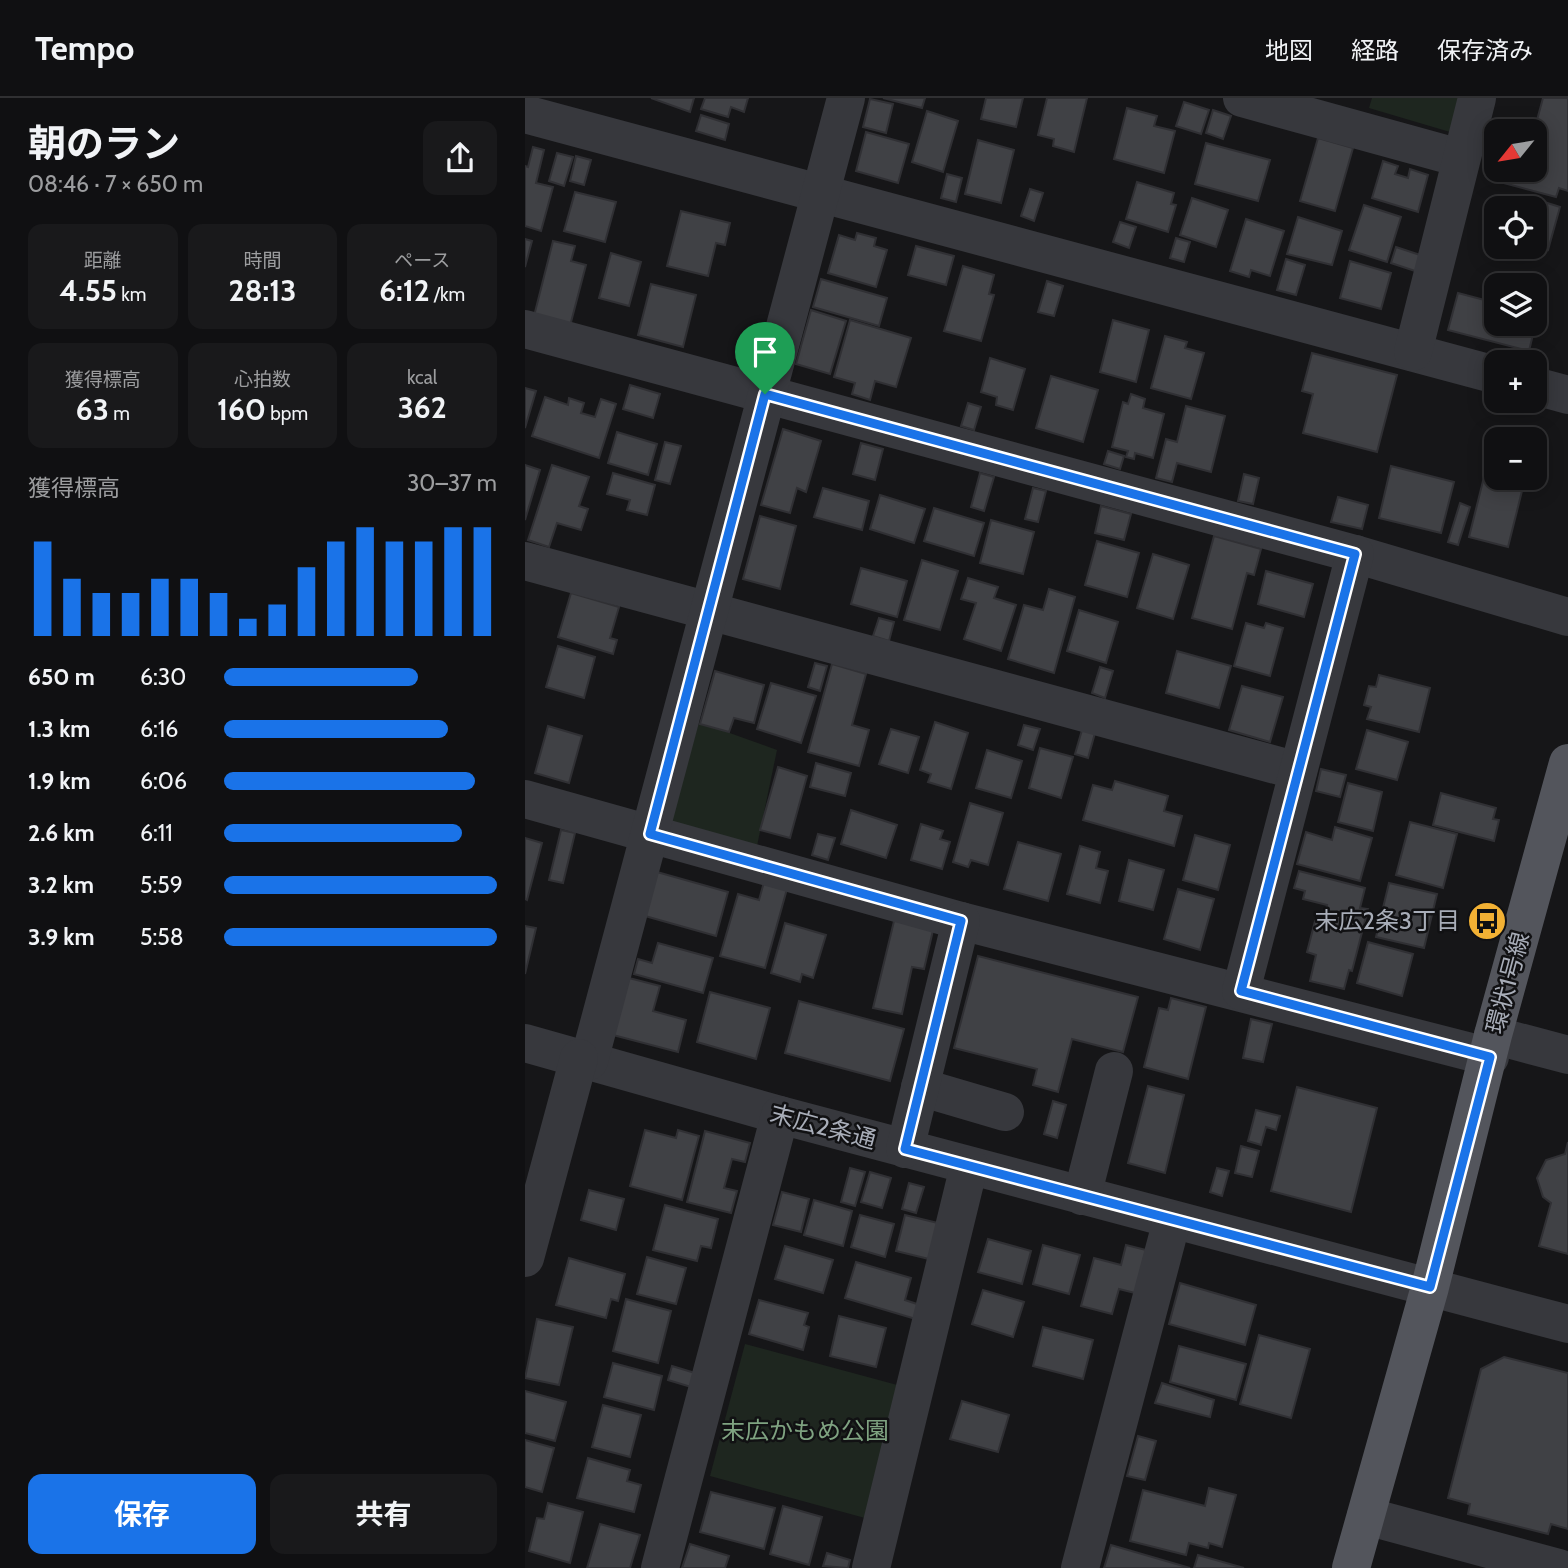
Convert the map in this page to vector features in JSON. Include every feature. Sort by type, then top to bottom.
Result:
[{"type":"main road","name":"環状1号線","points":[[1352,1568],[1430,1287],[1491,1046],[1565,784]]},
{"type":"street","points":[[525,1258],[650,834],[765,394],[846,98]]},
{"type":"street","points":[[1242,98],[1459,158]]},
{"type":"street","points":[[1413,352],[1459,158],[1477,98]]},
{"type":"street","points":[[525,114],[1484,372]]},
{"type":"street","points":[[525,329],[1355,554],[1568,617]]},
{"type":"street","points":[[1547,390],[1568,396]]},
{"type":"street","points":[[1241,991],[1355,554]]},
{"type":"street","points":[[525,561],[1298,771]]},
{"type":"street","points":[[525,799],[961,921],[1241,991],[1491,1046],[1568,1055]]},
{"type":"street","points":[[905,1149],[961,921]]},
{"type":"street","name":"末広2条通","points":[[525,1043],[905,1149],[1568,1324]]},
{"type":"street","points":[[1082,1196],[1114,1072]]},
{"type":"street","points":[[920,1087],[1005,1112]]},
{"type":"street","points":[[660,1568],[780,1115]]},
{"type":"street","points":[[871,1568],[969,1166]]},
{"type":"street","points":[[1080,1568],[1172,1220]]},
{"type":"street","points":[[1366,1516],[1559,1568]]},
{"type":"green space","points":[[1372,98],[1459,98],[1450,132],[1369,108]]},
{"type":"green space","points":[[699,722],[777,750],[757,846],[669,823]]},
{"type":"green space","name":"末広かもめ公園","points":[[745,1344],[901,1386],[865,1518],[710,1476]]},
{"type":"building","points":[[651,98],[694,98],[690,112]]},
{"type":"building","points":[[705,98],[748,98],[744,112],[731,107],[728,117],[701,109]]},
{"type":"building","points":[[883,98],[925,98],[922,108]]},
{"type":"building","points":[[986,98],[1023,98],[1016,127],[981,119]]},
{"type":"building","points":[[1047,98],[1087,98],[1074,152],[1053,146],[1054,139],[1038,135]]},
{"type":"building","points":[[1543,98],[1568,98],[1568,191],[1559,188],[1556,197],[1500,182],[1547,182],[1547,119],[1537,119]]},
{"type":"building","points":[[870,99],[893,104],[886,133],[863,127]]},
{"type":"building","points":[[1184,102],[1209,110],[1201,134],[1176,126]]},
{"type":"building","points":[[1127,108],[1157,116],[1154,126],[1175,131],[1164,173],[1114,159]]},
{"type":"building","points":[[1213,110],[1231,116],[1223,139],[1206,133]]},
{"type":"building","points":[[927,111],[958,121],[943,172],[912,162]]},
{"type":"building","points":[[701,115],[729,124],[725,140],[696,131]]},
{"type":"building","points":[[866,132],[909,144],[898,183],[856,171]]},
{"type":"building","points":[[1318,138],[1353,148],[1335,211],[1300,201]]},
{"type":"building","points":[[978,140],[1014,150],[1001,203],[965,194]]},
{"type":"building","points":[[1206,143],[1270,160],[1258,201],[1195,184]]},
{"type":"building","points":[[533,147],[544,150],[536,183],[553,187],[541,231],[525,226],[525,166],[528,167]]},
{"type":"building","points":[[557,153],[573,157],[564,186],[549,181]]},
{"type":"building","points":[[576,156],[591,160],[584,185],[570,181]]},
{"type":"building","points":[[1383,161],[1398,166],[1395,174],[1408,178],[1410,169],[1428,175],[1418,212],[1372,198]]},
{"type":"building","points":[[947,174],[962,178],[956,202],[941,198]]},
{"type":"building","points":[[1137,182],[1174,193],[1171,204],[1176,205],[1168,232],[1126,219]]},
{"type":"building","points":[[1030,189],[1043,193],[1034,221],[1021,216]]},
{"type":"building","points":[[575,192],[616,202],[605,242],[564,231]]},
{"type":"building","points":[[1192,198],[1228,210],[1216,247],[1180,235]]},
{"type":"building","points":[[1547,203],[1560,207],[1547,250]]},
{"type":"building","points":[[1364,205],[1401,217],[1387,262],[1349,250]]},
{"type":"building","points":[[681,211],[730,223],[725,245],[716,243],[708,276],[667,266]]},
{"type":"building","points":[[1298,217],[1342,231],[1332,265],[1287,254]]},
{"type":"building","points":[[1246,219],[1284,231],[1270,276],[1251,270],[1249,277],[1230,271]]},
{"type":"building","points":[[1120,222],[1136,227],[1129,248],[1113,242]]},
{"type":"building","points":[[857,233],[876,238],[874,246],[887,250],[876,287],[828,273],[839,235],[855,240]]},
{"type":"building","points":[[1176,238],[1190,242],[1184,262],[1170,258]]},
{"type":"building","points":[[525,239],[532,241],[525,267]]},
{"type":"building","points":[[553,241],[575,246],[571,261],[586,265],[570,326],[534,316]]},
{"type":"building","points":[[916,246],[954,256],[946,285],[908,275]]},
{"type":"building","points":[[1396,247],[1423,256],[1418,272],[1391,263]]},
{"type":"building","points":[[611,253],[641,262],[629,306],[599,298]]},
{"type":"building","points":[[1286,259],[1305,265],[1296,295],[1277,290]]},
{"type":"building","points":[[1350,261],[1391,273],[1381,309],[1340,298]]},
{"type":"building","points":[[963,266],[994,275],[989,294],[994,295],[981,341],[944,331]]},
{"type":"building","points":[[821,279],[887,298],[879,326],[813,307]]},
{"type":"building","points":[[1047,281],[1063,286],[1054,316],[1038,312]]},
{"type":"building","points":[[651,284],[696,295],[683,347],[638,335]]},
{"type":"building","points":[[1458,293],[1484,300],[1484,336],[1533,336],[1529,350],[1525,350],[1448,330]]},
{"type":"building","points":[[811,310],[846,321],[830,374],[796,364]]},
{"type":"building","points":[[850,320],[911,338],[896,387],[875,381],[870,400],[852,394],[855,383],[834,377]]},
{"type":"building","points":[[1113,320],[1149,330],[1136,382],[1100,372]]},
{"type":"building","points":[[1165,336],[1187,342],[1185,348],[1204,353],[1191,399],[1151,388]]},
{"type":"building","points":[[1312,353],[1397,375],[1377,452],[1303,433],[1313,394],[1302,391]]},
{"type":"building","points":[[990,358],[1025,369],[1013,410],[996,405],[997,397],[981,392]]},
{"type":"building","points":[[1051,376],[1098,390],[1083,442],[1036,428]]},
{"type":"building","points":[[630,385],[660,394],[653,418],[623,409]]},
{"type":"building","points":[[525,388],[536,391],[525,428]]},
{"type":"building","points":[[1131,394],[1145,399],[1143,408],[1164,414],[1153,458],[1135,453],[1134,459],[1126,457],[1128,451],[1112,447],[1123,402],[1128,404]]},
{"type":"building","points":[[545,397],[568,405],[569,398],[584,403],[581,413],[595,417],[601,399],[616,404],[599,458],[532,436]]},
{"type":"building","points":[[968,403],[981,407],[974,430],[961,426]]},
{"type":"building","points":[[1186,406],[1225,416],[1211,472],[1177,463],[1172,482],[1156,478],[1166,439],[1177,442]]},
{"type":"building","points":[[783,429],[821,441],[806,492],[797,488],[790,513],[761,505]]},
{"type":"building","points":[[617,432],[657,444],[648,475],[608,463]]},
{"type":"building","points":[[665,442],[681,446],[670,484],[655,480]]},
{"type":"building","points":[[861,443],[883,449],[875,480],[853,474]]},
{"type":"building","points":[[1108,451],[1124,456],[1120,469],[1104,464]]},
{"type":"building","points":[[525,465],[540,470],[525,520]]},
{"type":"building","points":[[552,465],[589,477],[579,506],[588,509],[581,530],[557,523],[549,547],[528,540]]},
{"type":"building","points":[[1391,466],[1454,482],[1441,533],[1379,518]]},
{"type":"building","points":[[613,473],[655,485],[647,515],[627,510],[630,500],[607,494]]},
{"type":"building","points":[[980,473],[994,477],[984,511],[971,507]]},
{"type":"building","points":[[1244,474],[1259,478],[1253,504],[1238,501]]},
{"type":"building","points":[[1484,477],[1484,490],[1522,490],[1508,547],[1469,537]]},
{"type":"building","points":[[823,488],[869,501],[862,530],[814,517]]},
{"type":"building","points":[[1033,488],[1046,491],[1038,522],[1025,519]]},
{"type":"building","points":[[880,495],[925,509],[914,543],[870,529]]},
{"type":"building","points":[[1338,497],[1368,505],[1362,529],[1331,522]]},
{"type":"building","points":[[1460,503],[1470,507],[1458,545],[1448,542]]},
{"type":"building","points":[[1101,506],[1131,514],[1124,540],[1095,533]]},
{"type":"building","points":[[934,508],[984,523],[974,556],[924,541]]},
{"type":"building","points":[[760,516],[796,526],[780,589],[743,579]]},
{"type":"building","points":[[991,520],[1034,532],[1023,574],[980,563]]},
{"type":"building","points":[[1214,536],[1261,549],[1254,575],[1247,573],[1232,629],[1192,618]]},
{"type":"building","points":[[1097,541],[1139,553],[1127,597],[1085,585]]},
{"type":"building","points":[[1153,554],[1189,565],[1173,619],[1137,608]]},
{"type":"building","points":[[922,560],[958,571],[940,630],[904,620]]},
{"type":"building","points":[[861,568],[907,581],[897,617],[851,604]]},
{"type":"building","points":[[1266,571],[1313,584],[1304,617],[1258,604]]},
{"type":"building","points":[[968,578],[998,587],[994,598],[1016,605],[1001,651],[964,639],[976,603],[961,599]]},
{"type":"building","points":[[1049,589],[1075,597],[1054,673],[1008,659],[1024,605],[1043,610]]},
{"type":"building","points":[[571,593],[619,607],[610,638],[617,640],[613,654],[558,637]]},
{"type":"building","points":[[1079,610],[1118,622],[1106,663],[1067,651]]},
{"type":"building","points":[[879,618],[894,622],[889,641],[873,636]]},
{"type":"building","points":[[1246,623],[1264,628],[1266,623],[1283,628],[1270,676],[1234,666]]},
{"type":"building","points":[[558,646],[595,657],[584,698],[546,687]]},
{"type":"building","points":[[1177,651],[1231,666],[1219,708],[1166,693]]},
{"type":"building","points":[[815,663],[827,666],[820,691],[808,687]]},
{"type":"building","points":[[832,664],[866,674],[852,725],[869,730],[859,766],[808,752]]},
{"type":"building","points":[[1100,667],[1113,671],[1105,698],[1092,693]]},
{"type":"building","points":[[715,671],[764,685],[754,723],[734,718],[729,732],[700,724]]},
{"type":"building","points":[[1379,675],[1430,688],[1419,732],[1367,719],[1371,707],[1364,705],[1369,686],[1376,687]]},
{"type":"building","points":[[771,683],[816,696],[801,743],[757,729]]},
{"type":"building","points":[[1242,686],[1283,697],[1270,742],[1229,730]]},
{"type":"building","points":[[935,722],[968,733],[951,789],[928,782],[931,774],[920,770]]},
{"type":"building","points":[[1024,725],[1040,729],[1033,750],[1018,745]]},
{"type":"building","points":[[548,726],[582,736],[569,783],[535,773]]},
{"type":"building","points":[[891,729],[919,737],[908,773],[879,764]]},
{"type":"building","points":[[1082,730],[1095,733],[1088,758],[1075,754]]},
{"type":"building","points":[[1367,730],[1408,742],[1397,780],[1356,769]]},
{"type":"building","points":[[1040,748],[1073,757],[1061,798],[1029,788]]},
{"type":"building","points":[[987,750],[1022,761],[1011,798],[976,788]]},
{"type":"building","points":[[816,763],[851,773],[845,796],[810,787]]},
{"type":"building","points":[[778,767],[807,776],[790,838],[760,830]]},
{"type":"building","points":[[1321,769],[1346,775],[1340,797],[1316,791]]},
{"type":"building","points":[[1115,781],[1168,796],[1164,811],[1182,816],[1174,846],[1083,820],[1093,785],[1112,790]]},
{"type":"building","points":[[1348,783],[1382,792],[1373,831],[1338,822]]},
{"type":"building","points":[[1441,793],[1496,808],[1493,819],[1499,820],[1494,841],[1433,825]]},
{"type":"building","points":[[970,803],[1003,813],[988,865],[971,860],[968,867],[953,862]]},
{"type":"building","points":[[851,810],[897,825],[886,858],[841,844]]},
{"type":"building","points":[[1410,822],[1457,834],[1443,888],[1396,875]]},
{"type":"building","points":[[921,824],[943,831],[940,839],[950,842],[942,869],[911,860]]},
{"type":"building","points":[[1335,827],[1372,838],[1360,881],[1297,864],[1306,832],[1332,840]]},
{"type":"building","points":[[561,830],[575,833],[563,883],[549,880]]},
{"type":"building","points":[[818,834],[835,838],[828,860],[812,855]]},
{"type":"building","points":[[1195,835],[1230,845],[1218,890],[1183,880]]},
{"type":"building","points":[[525,838],[542,843],[527,900],[525,899]]},
{"type":"building","points":[[1018,842],[1061,854],[1048,901],[1004,889]]},
{"type":"building","points":[[1080,846],[1100,852],[1096,868],[1108,871],[1100,903],[1067,894]]},
{"type":"building","points":[[1129,860],[1164,870],[1153,910],[1119,901]]},
{"type":"building","points":[[1299,871],[1365,888],[1360,908],[1368,909],[1352,971],[1349,970],[1344,989],[1310,981],[1316,955],[1307,952],[1315,921],[1322,923],[1327,905],[1303,899],[1305,891],[1294,888]]},
{"type":"building","points":[[657,872],[728,892],[716,936],[645,916]]},
{"type":"building","points":[[764,882],[787,889],[765,968],[720,956],[738,894],[759,900]]},
{"type":"building","points":[[1389,883],[1437,894],[1424,948],[1376,937]]},
{"type":"building","points":[[1178,889],[1214,899],[1200,950],[1164,939]]},
{"type":"building","points":[[895,917],[934,926],[924,969],[912,967],[902,1014],[873,1008]]},
{"type":"building","points":[[785,923],[826,935],[813,978],[802,974],[800,982],[771,973]]},
{"type":"building","points":[[525,926],[536,928],[525,974]]},
{"type":"building","points":[[1368,942],[1413,954],[1402,996],[1357,983]]},
{"type":"building","points":[[658,943],[713,958],[703,993],[634,974],[638,959],[652,963]]},
{"type":"building","points":[[978,956],[1138,997],[1123,1052],[1072,1039],[1058,1092],[1033,1085],[1037,1069],[954,1048]]},
{"type":"building","points":[[629,978],[660,986],[653,1011],[686,1020],[678,1052],[613,1035]]},
{"type":"building","points":[[710,992],[770,1008],[756,1059],[697,1042]]},
{"type":"building","points":[[1171,998],[1206,1007],[1188,1079],[1144,1067],[1159,1008],[1168,1010]]},
{"type":"building","points":[[799,1001],[904,1029],[890,1081],[785,1053]]},
{"type":"building","points":[[1251,1019],[1272,1024],[1263,1062],[1243,1058]]},
{"type":"building","points":[[1148,1086],[1184,1095],[1165,1173],[1128,1163]]},
{"type":"building","points":[[1297,1087],[1377,1108],[1351,1212],[1271,1191]]},
{"type":"building","points":[[1053,1101],[1066,1105],[1057,1138],[1044,1134]]},
{"type":"building","points":[[1256,1110],[1280,1116],[1276,1130],[1266,1127],[1261,1145],[1248,1141]]},
{"type":"building","points":[[645,1130],[676,1138],[678,1130],[699,1136],[682,1200],[630,1186]]},
{"type":"building","points":[[705,1131],[750,1143],[745,1162],[732,1159],[724,1188],[737,1191],[731,1213],[687,1202]]},
{"type":"building","points":[[1568,1142],[1568,1254],[1539,1246],[1551,1203],[1543,1197],[1537,1178],[1546,1160],[1565,1154]]},
{"type":"building","points":[[1241,1146],[1259,1151],[1252,1177],[1235,1173]]},
{"type":"building","points":[[850,1168],[865,1172],[855,1206],[841,1202]]},
{"type":"building","points":[[1217,1168],[1229,1171],[1222,1196],[1210,1192]]},
{"type":"building","points":[[870,1172],[891,1178],[882,1208],[861,1202]]},
{"type":"building","points":[[909,1183],[924,1187],[916,1213],[902,1209]]},
{"type":"building","points":[[589,1190],[624,1199],[616,1230],[581,1220]]},
{"type":"building","points":[[782,1192],[809,1199],[801,1232],[773,1225]]},
{"type":"building","points":[[814,1200],[852,1211],[843,1246],[804,1235]]},
{"type":"building","points":[[665,1205],[718,1219],[711,1248],[701,1246],[697,1261],[653,1250]]},
{"type":"building","points":[[860,1215],[894,1224],[885,1257],[851,1247]]},
{"type":"building","points":[[905,1215],[942,1224],[933,1260],[896,1251]]},
{"type":"building","points":[[988,1239],[1031,1251],[1022,1284],[978,1272]]},
{"type":"building","points":[[1043,1245],[1080,1255],[1069,1294],[1033,1284]]},
{"type":"building","points":[[1126,1245],[1146,1250],[1135,1293],[1119,1289],[1112,1314],[1081,1306],[1094,1258],[1121,1265]]},
{"type":"building","points":[[785,1246],[833,1260],[823,1293],[775,1279]]},
{"type":"building","points":[[647,1257],[686,1268],[676,1304],[637,1294]]},
{"type":"building","points":[[569,1258],[625,1274],[618,1301],[611,1299],[606,1318],[556,1305]]},
{"type":"building","points":[[856,1262],[911,1278],[905,1300],[923,1306],[919,1320],[845,1298]]},
{"type":"building","points":[[1180,1283],[1256,1305],[1245,1345],[1169,1324]]},
{"type":"building","points":[[983,1290],[1024,1302],[1013,1337],[972,1324]]},
{"type":"building","points":[[626,1299],[671,1311],[658,1363],[613,1351]]},
{"type":"building","points":[[759,1300],[808,1313],[804,1325],[809,1327],[803,1350],[749,1334]]},
{"type":"building","points":[[839,1316],[886,1328],[876,1367],[830,1356]]},
{"type":"building","points":[[537,1319],[573,1327],[559,1385],[525,1378]]},
{"type":"building","points":[[1043,1327],[1093,1340],[1083,1379],[1033,1366]]},
{"type":"building","points":[[1259,1335],[1310,1349],[1291,1418],[1240,1404]]},
{"type":"building","points":[[1179,1346],[1246,1364],[1236,1400],[1170,1382]]},
{"type":"building","points":[[1504,1357],[1568,1373],[1568,1529],[1551,1524],[1548,1534],[1468,1514],[1470,1504],[1448,1498],[1481,1369]]},
{"type":"building","points":[[613,1363],[662,1376],[654,1410],[604,1397]]},
{"type":"building","points":[[672,1366],[695,1373],[691,1387],[668,1380]]},
{"type":"building","points":[[1162,1383],[1214,1400],[1210,1417],[1155,1403]]},
{"type":"building","points":[[525,1391],[566,1402],[555,1441],[525,1433]]},
{"type":"building","points":[[962,1401],[1009,1415],[998,1452],[950,1439]]},
{"type":"building","points":[[603,1405],[641,1415],[630,1457],[592,1447]]},
{"type":"building","points":[[1138,1436],[1156,1441],[1145,1480],[1127,1476]]},
{"type":"building","points":[[525,1440],[554,1448],[542,1492],[525,1487]]},
{"type":"building","points":[[588,1458],[630,1470],[627,1481],[641,1485],[634,1512],[577,1498]]},
{"type":"building","points":[[1209,1488],[1236,1495],[1222,1547],[1209,1543],[1208,1548],[1189,1543],[1186,1555],[1130,1541],[1143,1490],[1205,1506]]},
{"type":"building","points":[[711,1492],[775,1508],[764,1549],[700,1532]]},
{"type":"building","points":[[548,1503],[583,1512],[570,1563],[529,1551],[537,1518],[544,1519]]},
{"type":"building","points":[[783,1506],[822,1517],[809,1565],[770,1554]]},
{"type":"building","points":[[600,1524],[640,1535],[630,1568],[587,1568]]},
{"type":"building","points":[[690,1544],[729,1556],[725,1568],[682,1568]]},
{"type":"building","points":[[1111,1545],[1190,1568],[1104,1568]]},
{"type":"building","points":[[827,1553],[850,1560],[848,1568],[823,1566]]},
{"type":"building","points":[[1198,1555],[1244,1568],[1194,1568]]},
{"type":"place","name":"末広2条3丁目","points":[[1487,921]]},
{"type":"route","points":[[765,394],[1355,554],[1241,991],[1490,1057],[1430,1287],[905,1149],[961,921],[650,834],[765,394]]}]
